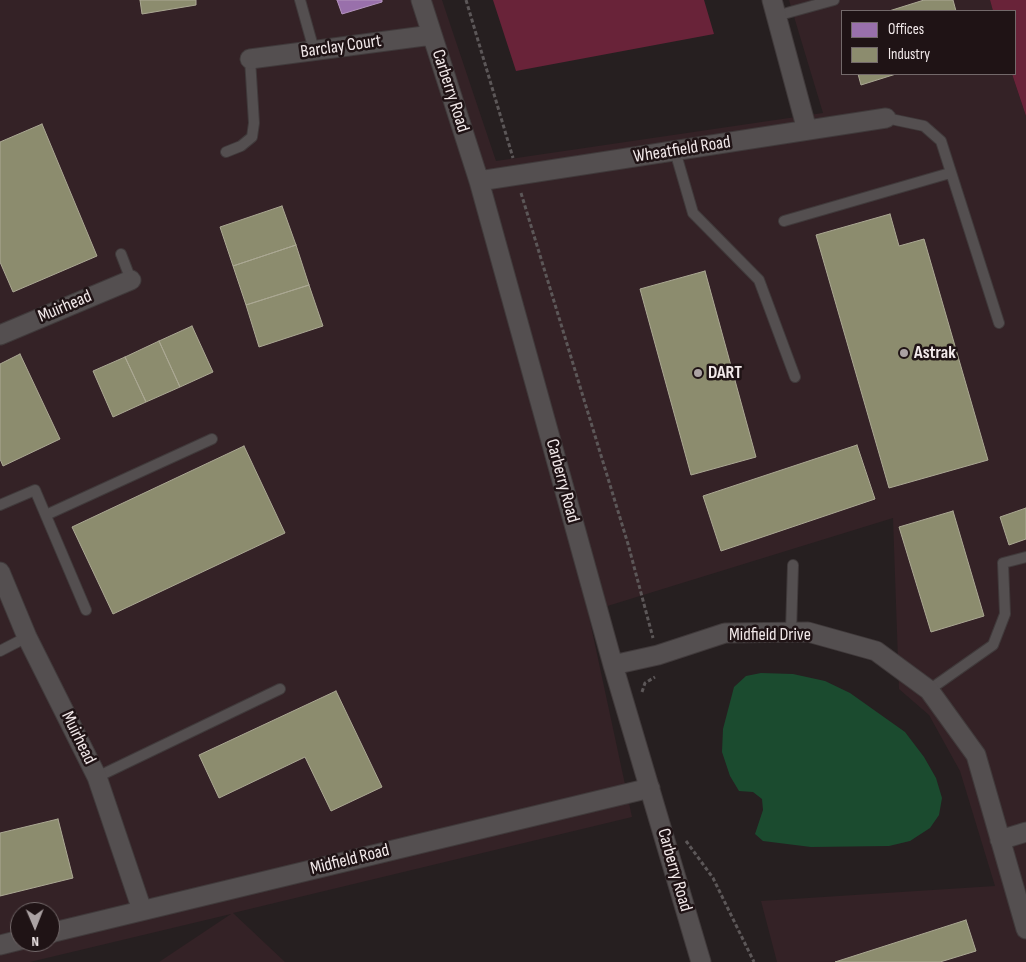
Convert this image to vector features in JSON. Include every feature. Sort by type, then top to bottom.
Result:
[{"type":"street","name":"Carberry Road","points":[[421,0],[479,181],[613,665],[701,962]]},
{"type":"street","points":[[774,8],[807,130]]},
{"type":"street","name":"Barclay Court","points":[[250,59],[432,35]]},
{"type":"street","name":"Wheatfield Road","points":[[479,181],[886,118]]},
{"type":"street","name":"Muirhead","points":[[1,332],[131,280]]},
{"type":"street","name":"Muirhead","points":[[0,572],[27,637],[97,777],[142,910]]},
{"type":"street","name":"Midfield Drive","points":[[613,665],[658,655],[725,633],[808,632],[876,651],[929,690],[976,755],[1026,929]]},
{"type":"street","name":"Midfield Road","points":[[60,930],[650,788]]},
{"type":"street","points":[[1000,840],[1026,832]]},
{"type":"lane","points":[[300,0],[314,50]]},
{"type":"lane","points":[[774,8],[834,0]]},
{"type":"lane","points":[[226,152],[241,146],[252,137],[254,123],[250,59]]},
{"type":"lane","points":[[886,118],[924,126],[941,142],[999,323]]},
{"type":"lane","points":[[675,151],[693,213],[759,280],[795,377]]},
{"type":"lane","points":[[784,221],[950,174]]},
{"type":"lane","points":[[121,254],[131,280]]},
{"type":"lane","points":[[46,515],[212,439]]},
{"type":"lane","points":[[0,505],[35,490],[86,610]]},
{"type":"lane","points":[[929,690],[993,645],[1005,614],[1003,563],[1026,557]]},
{"type":"lane","points":[[791,632],[793,565]]},
{"type":"lane","points":[[0,651],[27,637]]},
{"type":"lane","points":[[97,777],[280,690]]},
{"type":"path","points":[[466,0],[628,544],[658,655],[661,673],[644,683],[639,699]]},
{"type":"path","points":[[680,834],[713,878],[754,962]]},
{"type":"shaded area","points":[[0,0],[442,0],[496,161],[823,113],[789,0],[990,0],[993,10],[841,10],[841,75],[1012,75],[1026,116],[1026,962],[777,962],[761,901],[995,886],[960,771],[929,715],[899,689],[893,518],[588,612],[632,817],[233,913],[285,962],[159,962],[231,914],[30,962],[0,962]]},
{"type":"shaded area","points":[[493,0],[704,0],[714,34],[516,71]]},
{"type":"shaded area","points":[[990,0],[1026,0],[1026,116],[1012,75],[1016,75],[1016,10],[993,10]]},
{"type":"shaded area","points":[[761,673],[793,674],[825,681],[850,693],[905,732],[924,757],[936,778],[942,798],[939,815],[930,828],[910,841],[889,846],[811,847],[763,841],[755,834],[763,810],[762,799],[753,792],[739,791],[730,776],[722,752],[723,729],[734,687],[746,676]]},
{"type":"building: Offices","points":[[337,0],[382,0],[382,2],[342,14]]},
{"type":"building: Industry","points":[[140,0],[196,0],[196,5],[142,14]]},
{"type":"building: Industry","points":[[924,0],[953,0],[956,10],[892,10]]},
{"type":"building: Industry","points":[[858,75],[893,75],[861,85]]},
{"type":"building: Industry","points":[[42,124],[97,256],[13,292],[0,262],[0,142]]},
{"type":"building: Industry","points":[[282,206],[296,245],[233,266],[220,227]]},
{"type":"building: Industry","name":"Astrak","points":[[890,214],[899,246],[924,239],[988,460],[889,488],[816,235]]},
{"type":"building: Industry","points":[[296,245],[309,285],[246,305],[233,266]]},
{"type":"building: Industry","name":"DART","points":[[705,271],[756,457],[691,475],[640,289]]},
{"type":"building: Industry","points":[[309,285],[323,326],[259,347],[246,305]]},
{"type":"building: Industry","points":[[192,326],[213,372],[180,387],[159,341]]},
{"type":"building: Industry","points":[[159,341],[180,387],[146,402],[125,357]]},
{"type":"building: Industry","points":[[20,354],[60,439],[3,466],[0,459],[0,364]]},
{"type":"building: Industry","points":[[125,357],[146,402],[113,417],[93,371]]},
{"type":"building: Industry","points":[[857,445],[875,499],[721,551],[703,496]]},
{"type":"building: Industry","points":[[244,446],[285,533],[113,614],[72,527]]},
{"type":"building: Industry","points":[[1026,508],[1026,539],[1009,545],[1000,517]]},
{"type":"building: Industry","points":[[953,511],[984,616],[931,632],[899,527]]},
{"type":"building: Industry","points":[[336,691],[382,787],[331,811],[305,757],[219,798],[199,755]]},
{"type":"building: Industry","points":[[58,819],[73,878],[0,896],[0,833]]},
{"type":"building: Industry","points":[[966,920],[976,951],[940,962],[835,962]]},
{"type":"place","name":"Astrak","points":[[904,353]]},
{"type":"place","name":"DART","points":[[698,373]]}]
